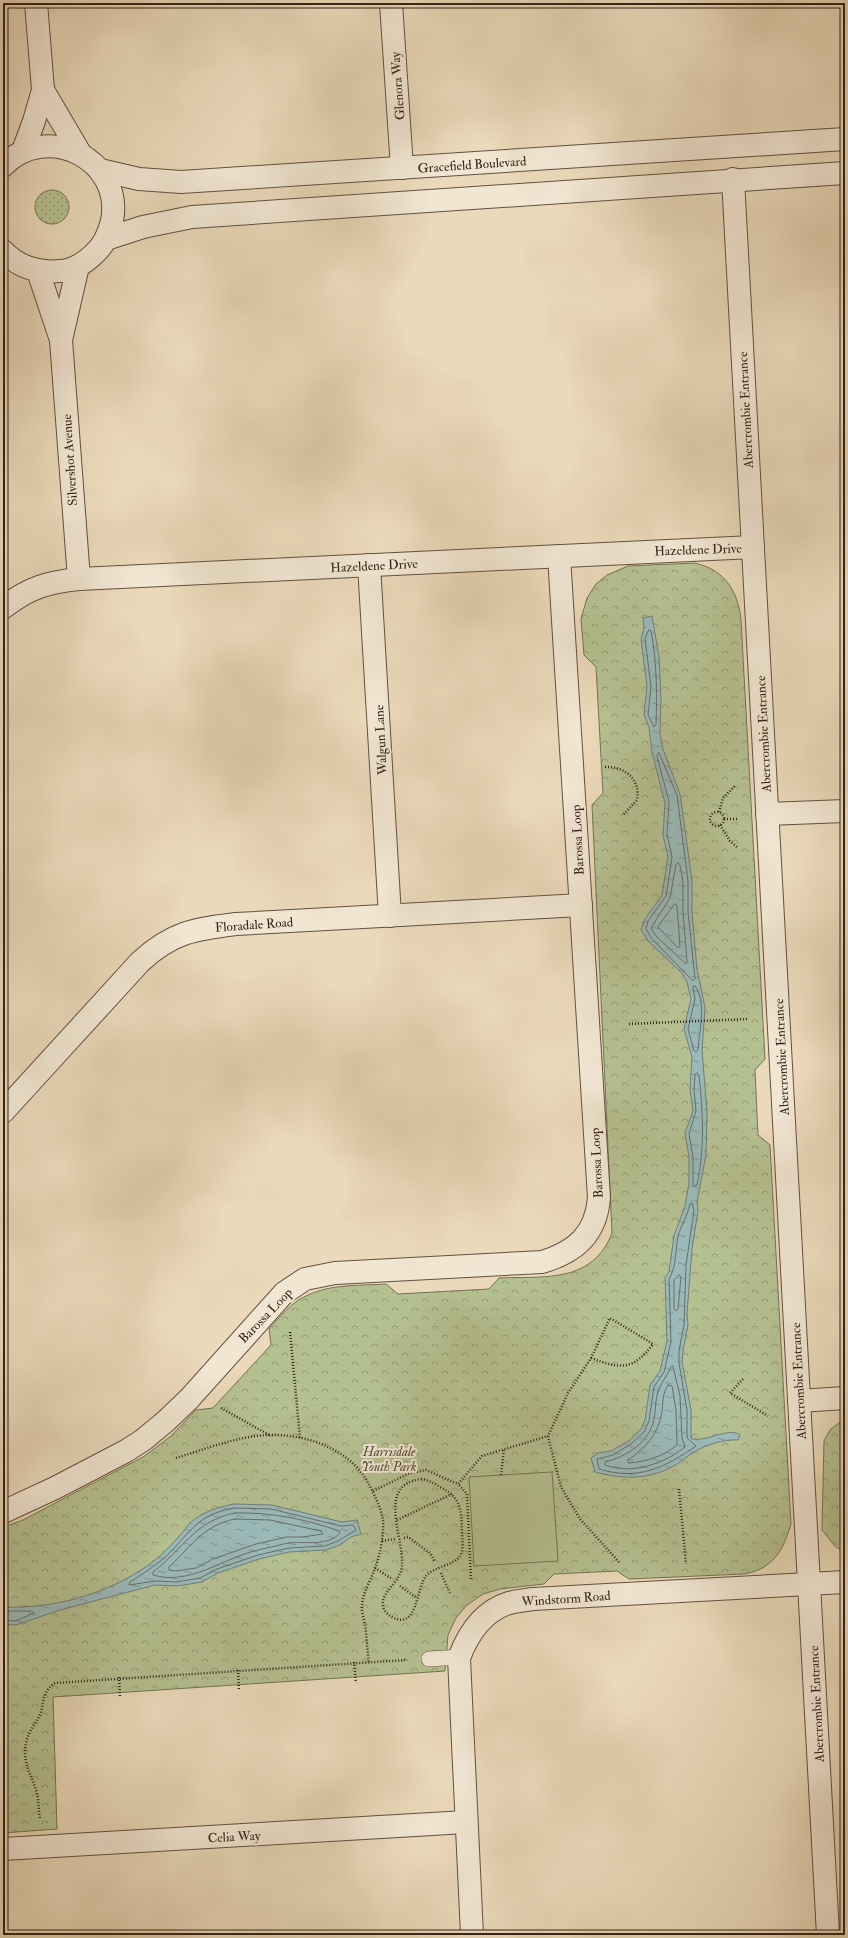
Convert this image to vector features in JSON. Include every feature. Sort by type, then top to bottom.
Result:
[{"type":"street","points":[[23,151],[43,90],[36,3]]},
{"type":"street","name":"Glenora Way","points":[[391,3],[402,168]]},
{"type":"street","points":[[43,90],[80,153]]},
{"type":"street","name":"Gracefield Boulevard","points":[[100,170],[139,179],[180,182],[845,139]]},
{"type":"street","points":[[3,166],[10,159],[23,151],[42,146],[62,146],[80,153],[100,170],[106,180],[113,204],[110,228],[106,239],[98,250],[78,266],[65,271],[38,271],[23,266],[3,251]]},
{"type":"street","points":[[106,239],[143,227],[192,216],[845,173]]},
{"type":"street","name":"Abercrombie Entrance","points":[[733,180],[828,1935]]},
{"type":"street","name":"Silvershot Avenue","points":[[61,340],[78,266]]},
{"type":"street","name":"Silvershot Avenue","points":[[38,271],[61,340],[78,579]]},
{"type":"street","name":"Hazeldene Drive","points":[[3,608],[32,589],[54,582],[78,579],[752,547]]},
{"type":"street","name":"Barossa Loop","points":[[3,1512],[55,1488],[126,1451],[158,1429],[189,1398],[276,1301],[292,1286],[305,1279],[335,1273],[542,1262],[568,1252],[588,1234],[596,1217],[599,1198],[559,556]]},
{"type":"street","name":"Walgun Lane","points":[[369,565],[390,916]]},
{"type":"street","points":[[767,814],[845,812]]},
{"type":"street","name":"Floradale Road","points":[[3,1112],[121,980],[152,950],[166,940],[187,932],[236,924],[581,906]]},
{"type":"street","points":[[799,1401],[845,1398]]},
{"type":"street","name":"Windstorm Road","points":[[472,1935],[460,1657],[466,1640],[483,1618],[508,1603],[541,1598],[845,1582]]},
{"type":"street","name":"Celia Way","points":[[3,1849],[466,1822]]},
{"type":"lane","points":[[429,1659],[460,1657]]},
{"type":"path","points":[[604,767],[622,770],[632,777],[637,786],[637,800],[623,815]]},
{"type":"path","points":[[719,812],[723,798],[735,786]]},
{"type":"path","points":[[719,812],[724,819]]},
{"type":"path","points":[[719,812],[712,813],[709,820],[714,826],[720,825],[724,819]]},
{"type":"path","points":[[724,819],[737,819]]},
{"type":"path","points":[[720,825],[730,841],[738,848]]},
{"type":"path","points":[[629,1024],[748,1019]]},
{"type":"path","points":[[591,1358],[611,1366],[634,1363],[643,1357],[653,1344],[610,1318],[591,1358],[568,1393],[548,1436],[565,1493],[580,1519],[595,1538],[619,1562]]},
{"type":"path","points":[[290,1332],[300,1438]]},
{"type":"path","points":[[744,1379],[730,1393],[768,1416]]},
{"type":"path","points":[[220,1408],[271,1436]]},
{"type":"path","points":[[176,1458],[233,1441],[271,1436],[300,1438],[323,1445],[348,1458],[360,1470],[373,1491],[383,1519],[382,1541],[375,1568],[361,1606],[369,1662]]},
{"type":"path","points":[[458,1484],[482,1456],[548,1436]]},
{"type":"path","points":[[501,1475],[504,1449]]},
{"type":"path","points":[[373,1491],[410,1473],[426,1470],[458,1484],[467,1494],[471,1579]]},
{"type":"path","points":[[420,1479],[430,1482],[452,1494],[458,1500],[461,1509],[462,1553],[457,1559],[433,1571],[427,1576],[422,1582],[411,1616],[403,1620],[398,1620],[388,1615],[383,1606],[385,1596],[396,1583],[402,1570],[397,1520],[395,1507],[396,1494],[404,1484],[420,1479]]},
{"type":"path","points":[[679,1489],[686,1562]]},
{"type":"path","points":[[397,1520],[452,1494]]},
{"type":"path","points":[[404,1538],[408,1537],[430,1553],[435,1562]]},
{"type":"path","points":[[382,1541],[394,1539]]},
{"type":"path","points":[[375,1568],[392,1580]]},
{"type":"path","points":[[441,1573],[450,1593]]},
{"type":"path","points":[[400,1586],[417,1598]]},
{"type":"path","points":[[40,1818],[36,1789],[24,1757],[27,1738],[40,1714],[45,1692],[48,1687],[55,1683],[119,1677],[354,1662],[429,1659]]},
{"type":"path","points":[[354,1662],[356,1683]]},
{"type":"path","points":[[238,1670],[239,1690]]},
{"type":"path","points":[[119,1677],[120,1698]]},
{"type":"green space","points":[[49,190],[55,190],[59,191],[66,197],[69,207],[68,214],[62,221],[55,224],[49,224],[45,223],[38,217],[35,210],[35,204],[36,200],[42,193]]},
{"type":"green space","name":"Harrisdale Youth Park","points":[[695,563],[714,571],[722,576],[728,583],[737,600],[741,620],[765,1059],[755,1070],[758,1135],[770,1145],[791,1524],[780,1550],[770,1563],[754,1572],[744,1574],[629,1579],[617,1571],[554,1574],[544,1584],[500,1589],[483,1594],[467,1605],[456,1618],[448,1635],[445,1671],[53,1697],[57,1829],[3,1833],[3,1527],[23,1520],[143,1457],[171,1436],[196,1410],[213,1408],[271,1345],[269,1329],[293,1304],[303,1297],[326,1289],[362,1285],[386,1284],[398,1294],[489,1289],[499,1278],[565,1274],[579,1269],[592,1261],[603,1249],[612,1233],[592,805],[603,793],[596,667],[584,655],[581,619],[587,598],[596,584],[607,575],[628,566]]},
{"type":"green space","points":[[845,1418],[845,1553],[835,1546],[822,1530],[824,1441],[830,1430]]},
{"type":"green space","points":[[552,1472],[558,1561],[474,1566],[469,1477]]},
{"type":"water","points":[[652,616],[659,657],[661,699],[660,734],[663,749],[680,794],[692,881],[692,912],[697,969],[705,1008],[702,1050],[707,1112],[706,1155],[697,1202],[698,1211],[692,1249],[687,1313],[688,1325],[682,1362],[691,1410],[691,1438],[703,1439],[730,1433],[740,1435],[738,1440],[715,1443],[704,1447],[661,1472],[652,1475],[623,1477],[595,1472],[591,1458],[598,1453],[611,1451],[629,1441],[641,1429],[645,1420],[650,1385],[660,1371],[667,1341],[665,1277],[669,1272],[674,1236],[685,1206],[689,1183],[689,1157],[685,1133],[693,1111],[690,1089],[692,1057],[684,1029],[691,999],[687,982],[682,973],[649,942],[641,930],[645,919],[662,895],[668,857],[663,835],[665,803],[652,752],[649,727],[644,715],[647,686],[641,639],[644,628],[643,618]]},
{"type":"water","points":[[234,1504],[272,1505],[342,1522],[357,1520],[361,1534],[351,1537],[340,1545],[326,1550],[289,1552],[259,1559],[218,1573],[202,1582],[177,1586],[155,1585],[60,1610],[16,1625],[3,1624],[3,1607],[45,1605],[65,1601],[86,1596],[124,1580],[159,1557],[195,1519],[210,1510]]}]
